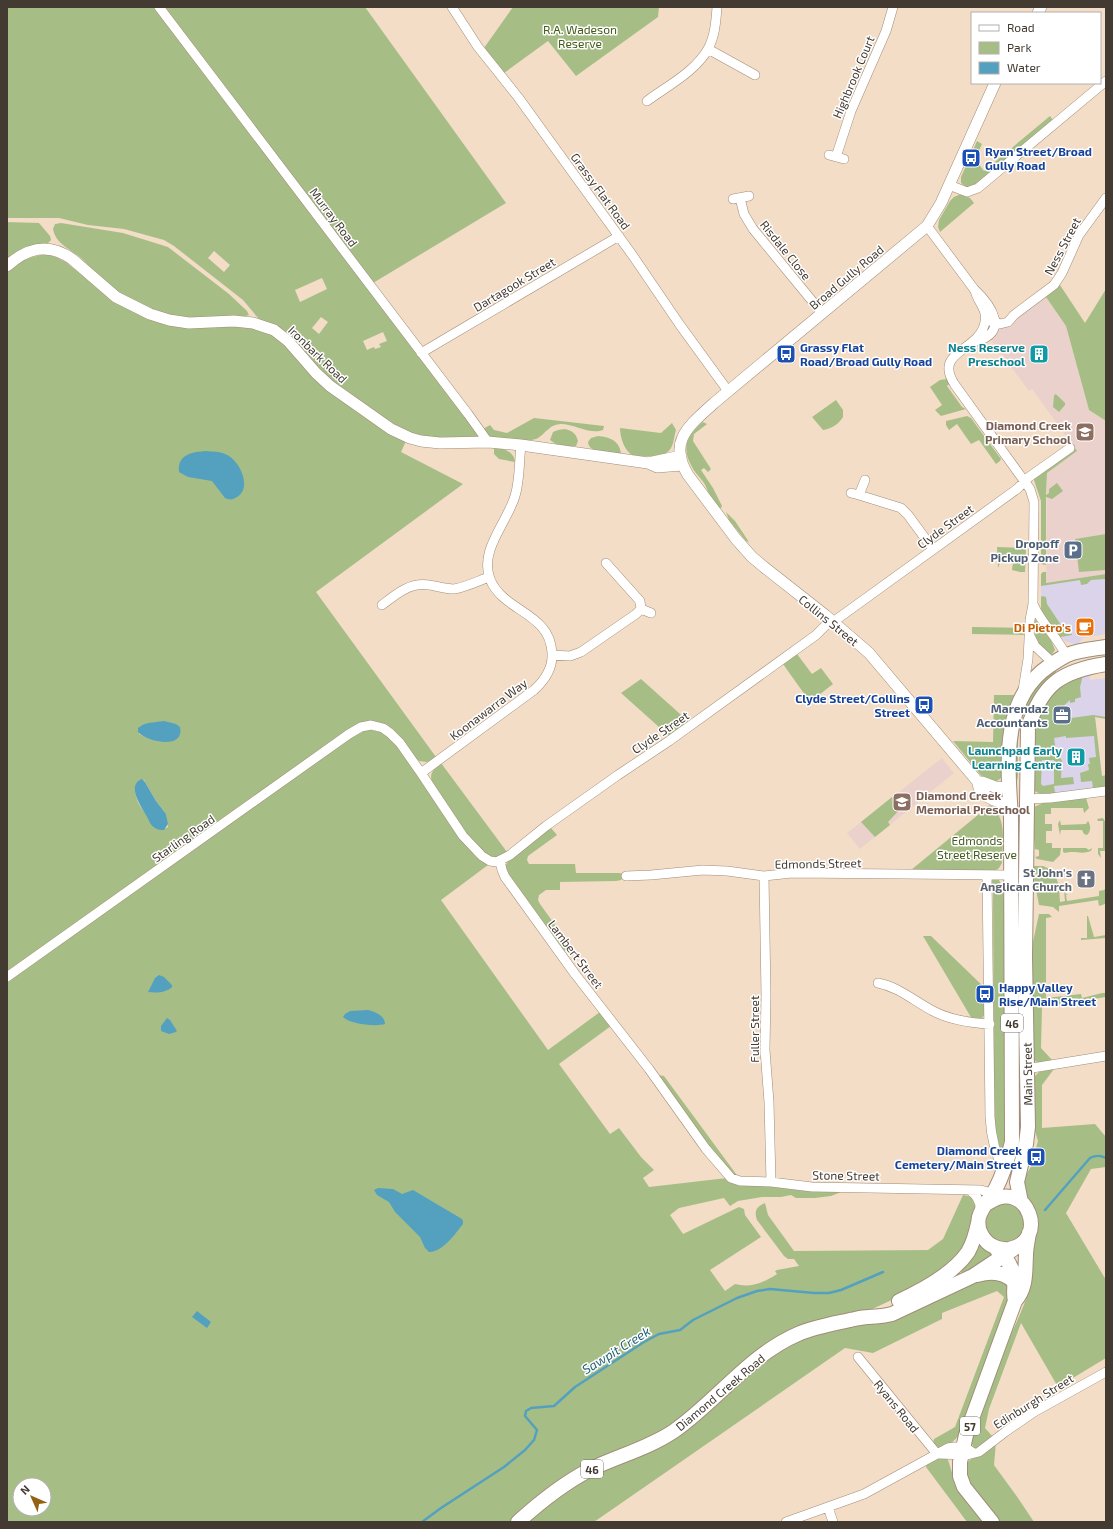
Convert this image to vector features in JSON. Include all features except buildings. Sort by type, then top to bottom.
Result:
[{"type":"main road","name":"46","points":[[1053,663],[1066,656],[1106,647]]},
{"type":"main road","points":[[1066,656],[1068,673]]},
{"type":"main road","points":[[1053,663],[1068,673]]},
{"type":"main road","name":"Main Street","points":[[989,1205],[1004,1171],[1012,1142],[1011,726],[1022,695],[1038,675],[1053,663]]},
{"type":"main road","name":"46","points":[[1068,673],[1106,664]]},
{"type":"main road","name":"Main Street","points":[[1021,1202],[1017,1182],[1026,1144],[1028,1127],[1026,1070],[1026,799],[1028,728],[1032,715],[1044,694],[1068,673]]},
{"type":"main road","points":[[1010,788],[1019,792],[1026,799],[1010,804]]},
{"type":"main road","points":[[1018,1245],[1005,1249],[992,1246],[982,1236],[989,1205],[1012,1197],[1021,1202]]},
{"type":"main road","name":"46","points":[[1018,1245],[1025,1240],[1029,1233],[1031,1218],[1028,1209],[1021,1202]]},
{"type":"main road","name":"Diamond Creek Road","points":[[869,1317],[879,1310],[923,1288],[952,1268],[963,1258],[970,1248],[989,1205]]},
{"type":"main road","name":"57","points":[[992,1522],[974,1501],[962,1482],[960,1472],[966,1452],[966,1435],[1015,1301],[1022,1292],[1029,1233]]},
{"type":"main road","name":"Diamond Creek Road","points":[[518,1522],[571,1480],[672,1432],[707,1404],[759,1358],[783,1342],[811,1329],[869,1317],[879,1318],[892,1314],[973,1276],[1018,1245]]},
{"type":"main road","name":"57","points":[[992,1246],[1004,1256],[1011,1267],[1014,1282],[1015,1301]]},
{"type":"main road","points":[[973,1276],[995,1272],[1008,1276],[1014,1282]]},
{"type":"street","name":"Murray Road","points":[[160,7],[488,442]]},
{"type":"street","name":"Grassy Flat Road","points":[[452,7],[481,51],[518,97],[619,236],[680,325],[728,391]]},
{"type":"street","points":[[646,101],[689,70],[700,60],[708,49],[713,34],[718,7]]},
{"type":"street","name":"Highbrook Court","points":[[836,157],[851,111],[886,31],[892,7]]},
{"type":"street","points":[[708,49],[754,75]]},
{"type":"street","points":[[950,185],[968,192],[978,188],[1106,82]]},
{"type":"street","name":"Broad Gully Road","points":[[681,460],[681,443],[686,430],[692,423],[728,391],[927,226],[950,185],[995,84]]},
{"type":"street","name":"Risdale Close","points":[[741,198],[744,214],[753,229],[822,313]]},
{"type":"street","name":"Ness Street","points":[[992,321],[1014,315],[1051,288],[1058,280],[1078,235],[1106,198]]},
{"type":"street","points":[[927,226],[975,290],[981,295],[989,306],[992,321],[982,330],[973,342],[952,359],[948,365],[948,373],[955,386],[1032,492],[1034,502],[1033,604],[1027,666],[1022,695]]},
{"type":"street","name":"Dartagook Street","points":[[421,353],[619,236]]},
{"type":"street","name":"Ironbark Road","points":[[7,266],[16,258],[30,251],[52,249],[59,251],[72,259],[116,297],[150,314],[179,322],[244,322],[267,327],[288,341],[316,373],[330,386],[398,433],[410,438],[427,442],[488,442],[521,445],[648,463],[681,460]]},
{"type":"street","name":"Koonawarra Way","points":[[421,773],[534,690],[545,679],[549,671],[552,655],[550,642],[541,625],[502,596],[496,590],[489,577],[488,554],[511,506],[516,492],[521,445]]},
{"type":"street","name":"Clyde Street","points":[[500,860],[515,851],[618,774],[669,741],[810,640],[832,621],[1017,489],[1024,482],[1070,448]]},
{"type":"street","name":"Collins Street","points":[[681,460],[696,487],[752,557],[832,621],[875,660],[978,782],[980,790],[990,798],[999,802],[1010,804]]},
{"type":"street","points":[[865,480],[855,494],[901,508],[934,549]]},
{"type":"street","points":[[606,563],[640,602],[641,609]]},
{"type":"street","points":[[382,605],[401,591],[415,585],[426,584],[445,588],[455,588],[489,577]]},
{"type":"street","points":[[1033,604],[1041,619],[1058,640],[1066,656]]},
{"type":"street","points":[[641,609],[651,613]]},
{"type":"street","points":[[552,655],[570,656],[582,652],[641,609]]},
{"type":"street","points":[[1029,635],[1035,646],[1053,663]]},
{"type":"street","name":"Starling Road","points":[[7,977],[349,734],[361,727],[375,726],[387,730],[397,739],[421,773]]},
{"type":"street","points":[[421,773],[470,845],[487,859],[494,862],[500,860]]},
{"type":"street","points":[[978,782],[995,787],[1010,788]]},
{"type":"street","points":[[1026,799],[1051,798],[1105,791]]},
{"type":"street","name":"Lambert Street","points":[[500,860],[505,877],[568,965],[640,1057],[721,1168],[737,1181],[771,1182]]},
{"type":"street","name":"Edmonds Street","points":[[626,876],[644,876],[703,870],[727,871],[764,876],[792,873],[1011,875]]},
{"type":"street","points":[[987,875],[991,1125],[998,1158],[1004,1171]]},
{"type":"street","name":"Fuller Street","points":[[764,876],[766,995],[765,1043],[769,1102],[771,1182]]},
{"type":"street","points":[[878,983],[894,987],[931,1010],[944,1016],[965,1022],[990,1024]]},
{"type":"street","points":[[1026,1070],[1106,1056]]},
{"type":"street","name":"Stone Street","points":[[771,1182],[812,1187],[981,1190],[989,1205]]},
{"type":"street","points":[[968,1190],[979,1200],[989,1205]]},
{"type":"street","name":"Ryans Road","points":[[858,1357],[938,1454]]},
{"type":"street","name":"Edinburgh Street","points":[[966,1452],[983,1449],[1034,1412],[1106,1372]]},
{"type":"street","points":[[786,1522],[864,1494],[952,1447],[966,1452]]},
{"type":"street","points":[[828,1507],[833,1522]]},
{"type":"shaded area","name":"Diamond Creek Primary School","points":[[1046,297],[1066,326],[1089,410],[1106,421],[1106,574],[1046,583],[1047,473],[1077,451],[1032,389],[1029,391],[989,337],[999,327],[1010,323]]},
{"type":"shaded area","points":[[1106,574],[1106,634],[1083,638],[1077,645],[1065,641],[1057,633],[1041,608],[1041,584]]},
{"type":"shaded area","points":[[1090,673],[1090,680],[1106,678],[1106,719],[1095,717],[1103,788],[1045,794],[1038,793],[1035,791],[1034,736],[1070,680]]},
{"type":"shaded area","name":"Diamond Creek Memorial Preschool","points":[[942,758],[954,773],[860,849],[847,833]]},
{"type":"green space","points":[[7,7],[155,7],[479,437],[428,438],[403,431],[344,391],[258,318],[243,300],[174,246],[164,240],[124,229],[88,225],[59,218],[7,218]],"holes":[[[214,251],[230,265],[224,272],[208,258]],[[322,278],[327,289],[300,302],[295,290]],[[321,317],[328,322],[319,334],[312,328]],[[383,332],[387,341],[379,344],[381,347],[375,349],[374,347],[367,350],[363,341]]]},
{"type":"green space","points":[[164,7],[365,7],[506,203],[373,283]]},
{"type":"green space","name":"R.A. Wadeson Reserve","points":[[513,7],[659,7],[658,17],[576,76],[548,41],[504,73],[484,48]]},
{"type":"green space","points":[[1050,116],[1053,120],[974,186],[966,187],[961,183],[961,177],[977,141],[982,144],[975,159],[984,171]]},
{"type":"green space","points":[[961,194],[970,198],[974,203],[940,232],[938,227],[939,220],[950,201],[954,197]]},
{"type":"green space","points":[[7,222],[39,223],[50,236],[51,240],[48,243],[7,261]]},
{"type":"green space","points":[[61,223],[123,233],[168,247],[229,294],[247,311],[249,315],[242,317],[219,318],[180,317],[160,313],[141,305],[122,295],[106,283],[78,255],[64,246],[57,239],[53,229],[55,224]]},
{"type":"green space","points":[[45,254],[56,257],[67,263],[122,306],[143,316],[245,326],[270,333],[406,441],[401,452],[463,484],[316,592],[436,757],[427,762],[419,761],[388,727],[372,721],[362,723],[7,973],[7,273],[25,259]],"holes":[[[156,722],[150,739],[139,734],[140,726]],[[144,780],[156,801],[166,814],[168,827],[162,830],[142,810],[136,797],[137,783]]]},
{"type":"green space","points":[[1060,285],[1085,323],[1106,289],[1106,421],[1089,410],[1066,326],[1046,297]]},
{"type":"green space","points":[[947,379],[949,384],[947,386],[962,407],[966,409],[941,416],[935,410],[942,405],[930,387],[940,380]]},
{"type":"green space","points":[[1055,394],[1065,403],[1059,412],[1053,407]]},
{"type":"green space","points":[[836,400],[843,410],[843,417],[834,426],[823,430],[812,417]]},
{"type":"green space","points":[[967,416],[971,418],[1001,459],[996,464],[979,440],[971,444],[957,424],[949,430],[946,425],[946,421]]},
{"type":"green space","points":[[534,418],[604,426],[603,430],[593,431],[566,424],[557,424],[534,440],[521,441],[493,438],[483,429],[490,425],[494,430],[507,433]]},
{"type":"green space","points":[[703,422],[707,424],[694,434],[693,441],[711,469],[708,472],[704,468],[701,470],[713,488],[722,506],[721,508],[713,501],[704,483],[692,468],[688,458],[686,447],[690,436],[693,431]]},
{"type":"green space","points":[[672,423],[676,430],[673,442],[668,452],[664,454],[658,456],[632,455],[623,443],[620,428],[661,433]]},
{"type":"green space","points":[[565,429],[575,434],[578,441],[576,446],[559,446],[550,440],[553,432]]},
{"type":"green space","points":[[598,436],[606,437],[616,442],[621,453],[606,453],[592,449],[588,442],[591,438]]},
{"type":"green space","points":[[1071,442],[1077,451],[1047,473],[1046,495],[1049,493],[1049,489],[1057,483],[1063,491],[1052,499],[1046,497],[1046,565],[1041,564],[1041,501],[1034,480],[1035,477],[1074,451],[1069,444]]},
{"type":"green space","points":[[494,447],[511,453],[515,462],[499,459],[494,454]]},
{"type":"green space","points":[[726,512],[735,521],[749,542],[746,541],[729,520]]},
{"type":"green space","points":[[1106,534],[1106,570],[1079,572],[1075,539]]},
{"type":"green space","points":[[997,547],[1026,548],[1025,572],[1012,570],[1013,562],[1002,558],[998,568]]},
{"type":"green space","points":[[1046,572],[1046,583],[1106,574],[1106,579],[1091,580],[1087,584],[1081,585],[1080,580],[1041,586],[1041,574]]},
{"type":"green space","points":[[1042,596],[1046,597],[1047,604],[1067,634],[1072,635],[1060,637],[1041,611]]},
{"type":"green space","points":[[1034,618],[1051,640],[1055,650],[1051,655],[1036,639]]},
{"type":"green space","points":[[972,627],[1025,628],[1025,635],[972,634]]},
{"type":"green space","points":[[797,654],[812,674],[821,668],[833,684],[810,702],[783,664]]},
{"type":"green space","points":[[1055,670],[1054,677],[1021,719],[1018,741],[1018,776],[1016,786],[1015,733],[1030,691]]},
{"type":"green space","points":[[1083,675],[1080,687],[1081,697],[1075,699],[1075,702],[1070,703],[1070,700],[1055,714],[1057,720],[1093,715],[1106,717],[1106,719],[1095,717],[1102,776],[1106,775],[1106,788],[1093,788],[1092,781],[1081,782],[1080,773],[1089,770],[1089,758],[1096,757],[1094,736],[1066,738],[1066,736],[1054,738],[1056,751],[1062,761],[1061,778],[1073,777],[1074,784],[1054,786],[1055,793],[1040,794],[1033,789],[1035,729],[1041,711],[1046,703],[1065,684]],"holes":[[[1042,760],[1054,760],[1054,784],[1043,786],[1041,784]]]},
{"type":"green space","points":[[641,679],[689,722],[669,736],[621,693]]},
{"type":"green space","points":[[994,695],[1014,695],[1005,725],[1002,776],[995,782],[984,779],[953,741],[993,742]]},
{"type":"green space","points":[[370,730],[381,732],[393,740],[460,838],[476,857],[488,865],[441,900],[548,1050],[600,1012],[611,1026],[559,1064],[610,1134],[619,1128],[641,1157],[654,1170],[643,1178],[649,1187],[727,1178],[769,1185],[841,1192],[831,1196],[815,1198],[796,1198],[791,1195],[781,1197],[762,1197],[738,1201],[730,1206],[724,1198],[679,1208],[670,1215],[683,1234],[739,1207],[744,1209],[745,1215],[761,1237],[710,1270],[725,1291],[735,1284],[757,1284],[777,1274],[775,1271],[777,1270],[799,1266],[794,1259],[788,1259],[784,1256],[757,1220],[756,1210],[765,1203],[768,1215],[794,1251],[928,1250],[943,1239],[963,1195],[973,1199],[976,1209],[967,1243],[959,1257],[909,1292],[870,1310],[819,1323],[687,1416],[512,1522],[7,1522],[7,981],[348,738],[363,731]]},
{"type":"green space","points":[[441,763],[507,852],[500,856],[493,857],[485,853],[468,836],[432,782],[431,776],[434,769]]},
{"type":"green space","points":[[892,797],[903,806],[888,822],[890,825],[875,837],[861,822]]},
{"type":"green space","points":[[1086,798],[1089,808],[1084,813],[1083,808],[1051,808],[1051,814],[1045,814],[1045,824],[1052,824],[1052,831],[1046,831],[1046,843],[1052,843],[1052,848],[1061,848],[1060,855],[1053,862],[1037,859],[1035,857],[1039,856],[1039,850],[1035,849],[1033,826],[1034,807],[1043,803]]},
{"type":"green space","name":"Edmonds Street Reserve","points":[[990,805],[996,810],[1002,824],[1003,831],[1002,863],[999,868],[995,871],[911,870]]},
{"type":"green space","points":[[1103,818],[1106,823],[1106,851],[1100,851],[1101,858],[1098,854],[1098,848],[1103,848],[1103,821],[1098,821],[1097,819]]},
{"type":"green space","points":[[1060,820],[1061,825],[1086,824],[1088,821],[1090,830],[1087,835],[1084,834],[1082,830],[1061,830],[1060,835],[1058,824]]},
{"type":"green space","points":[[551,828],[557,835],[528,856],[527,860],[529,864],[575,864],[576,873],[620,873],[623,877],[621,880],[616,881],[560,882],[560,890],[546,890],[539,895],[538,900],[540,904],[571,947],[563,952],[508,874],[505,866],[509,860]]},
{"type":"green space","points":[[1063,848],[1086,848],[1089,850],[1092,848],[1091,851],[1087,852],[1065,853],[1063,852]]},
{"type":"green space","points":[[1034,866],[1043,866],[1054,871],[1059,886],[1060,902],[1065,901],[1064,890],[1066,894],[1068,894],[1066,895],[1067,901],[1099,896],[1099,891],[1106,888],[1106,907],[1105,904],[1099,906],[1098,900],[1059,906],[1059,912],[1053,907],[1039,905],[1034,879]]},
{"type":"green space","points":[[991,880],[999,880],[1003,889],[1005,917],[1007,1120],[1003,1150],[1001,1153],[994,1124],[993,888],[990,887]]},
{"type":"green space","points":[[1039,914],[1049,914],[1052,917],[1046,918],[1046,998],[1081,994],[1082,998],[1102,993],[1106,993],[1106,997],[1042,1007],[1041,1048],[1053,1061],[1039,1063],[1033,1060],[1031,951]]},
{"type":"green space","points":[[1087,916],[1094,937],[1106,935],[1106,938],[1081,940],[1081,938],[1087,938]]},
{"type":"green space","points":[[923,936],[931,936],[986,989],[985,1014],[982,1018],[972,1019]]},
{"type":"green space","points":[[1054,1069],[1042,1085],[1042,1128],[1095,1124],[1106,1137],[1106,1167],[1091,1169],[1066,1213],[1106,1280],[1106,1358],[1058,1387],[1021,1323],[989,1409],[985,1428],[993,1437],[977,1449],[974,1448],[972,1444],[972,1439],[997,1366],[1027,1298],[1030,1287],[1033,1268],[1033,1245],[1038,1226],[1038,1217],[1026,1195],[1024,1180],[1034,1159],[1038,1159],[1038,1152],[1035,1152],[1038,1141],[1034,1128],[1033,1078],[1039,1072]]},
{"type":"green space","points":[[658,1075],[664,1076],[739,1178],[736,1178],[717,1159]]},
{"type":"green space","points":[[1001,1204],[1009,1204],[1016,1207],[1021,1212],[1024,1223],[1021,1234],[1016,1239],[1009,1242],[1001,1242],[994,1239],[989,1234],[986,1227],[986,1219],[989,1212],[994,1207]]},
{"type":"green space","points":[[979,1243],[995,1255],[980,1265],[961,1274],[962,1266]]},
{"type":"green space","points":[[1001,1277],[1011,1290],[1005,1311],[961,1433],[948,1445],[944,1447],[937,1447],[933,1443],[934,1439],[955,1427],[1004,1297],[997,1291],[942,1313],[942,1319],[873,1353],[845,1348],[594,1522],[524,1522],[573,1484],[631,1457],[796,1340],[975,1280]]},
{"type":"green space","points":[[996,1442],[994,1465],[1034,1522],[997,1522],[966,1480],[967,1463],[971,1459],[979,1456]]},
{"type":"green space","points":[[938,1458],[946,1458],[948,1460],[955,1482],[985,1522],[967,1522],[926,1467],[927,1462]]},
{"type":"water","points":[[206,451],[225,454],[235,461],[239,467],[244,480],[244,487],[242,492],[236,498],[225,498],[212,481],[188,477],[179,472],[179,466],[183,458],[191,453]]},
{"type":"water","points":[[164,721],[176,724],[180,727],[180,734],[177,739],[164,742],[157,741],[149,739],[138,732],[138,728],[142,725]]},
{"type":"water","points":[[142,779],[166,814],[168,824],[164,830],[157,829],[152,825],[138,801],[135,786],[137,782]]},
{"type":"water","points":[[159,975],[164,977],[172,985],[172,987],[164,991],[148,992],[155,978]]},
{"type":"water","points":[[368,1010],[377,1013],[382,1017],[385,1024],[363,1024],[343,1017],[350,1011]]},
{"type":"water","points":[[167,1018],[170,1020],[177,1031],[176,1032],[169,1034],[161,1031],[161,1026]]},
{"type":"water","points":[[378,1188],[393,1189],[402,1194],[413,1190],[462,1219],[463,1224],[444,1246],[429,1252],[425,1248],[420,1237],[395,1212],[389,1202],[377,1195],[374,1190]]},
{"type":"water","points":[[197,1311],[211,1322],[207,1328],[192,1317]]},
{"type":"waterway","name":"Sawpit Creek","points":[[1045,1210],[1090,1158],[1094,1156],[1102,1156],[1106,1158]]},
{"type":"waterway","name":"Sawpit Creek","points":[[422,1522],[504,1467],[525,1450],[534,1440],[537,1430],[525,1416],[526,1411],[531,1408],[554,1406],[575,1387],[644,1342],[659,1334],[680,1330],[693,1320],[737,1298],[757,1291],[770,1289],[829,1293],[841,1290],[883,1272]]},
{"type":"place","name":"Ryan Street/Broad Gully Road","points":[[971,158]]},
{"type":"place","name":"Grassy Flat Road/Broad Gully Road","points":[[786,354]]},
{"type":"place","name":"Ness Reserve Preschool","points":[[1039,354]]},
{"type":"place","name":"Diamond Creek Primary School","points":[[1085,432]]},
{"type":"place","name":"Dropoff Pickup Zone","points":[[1073,550]]},
{"type":"place","name":"Di Pietro's","points":[[1085,627]]},
{"type":"place","name":"Clyde Street/Collins Street","points":[[924,705]]},
{"type":"place","name":"Marendaz Accountants","points":[[1062,715]]},
{"type":"place","name":"Launchpad Early Learning Centre","points":[[1076,757]]},
{"type":"place","name":"Diamond Creek Memorial Preschool","points":[[902,802]]},
{"type":"place","name":"St John's Anglican Church","points":[[1086,879]]},
{"type":"place","name":"Happy Valley Rise/Main Street","points":[[985,994]]},
{"type":"place","name":"Diamond Creek Cemetery/Main Street","points":[[1036,1157]]}]
